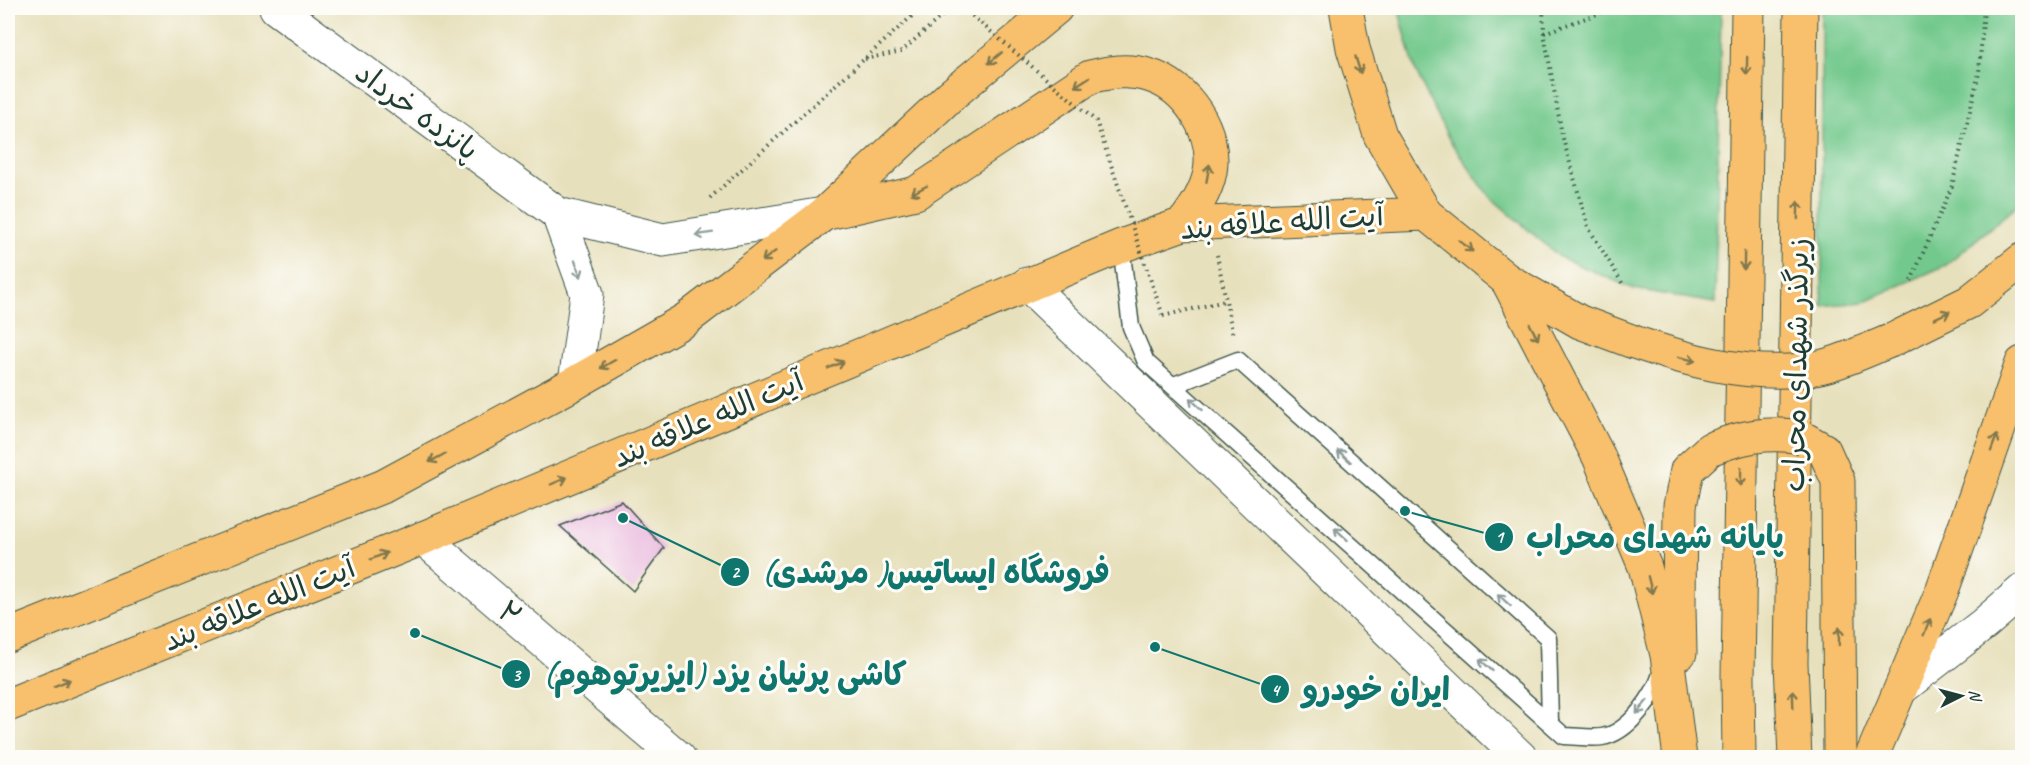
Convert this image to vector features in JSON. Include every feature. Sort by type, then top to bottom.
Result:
[{"type":"main road","points":[[1024,33],[1046,8]]},
{"type":"main road","name":"آیت الله علاقه بند","points":[[8,636],[384,486],[575,383],[685,320],[824,214],[950,96],[1056,8]]},
{"type":"main road","points":[[1346,8],[1353,48],[1380,135],[1426,213],[1507,280],[1580,322],[1631,342],[1671,355],[1716,365],[1760,371],[1804,370],[1842,360],[1890,341],[1969,302],[2022,260]]},
{"type":"main road","name":"زیرگذر شهدای محراب","points":[[1739,758],[1738,676],[1748,8]]},
{"type":"main road","name":"زیرگذر شهدای محراب","points":[[1795,758],[1791,663],[1801,8]]},
{"type":"main road","points":[[824,214],[916,193],[1090,77],[1119,70],[1150,75],[1176,89],[1197,111],[1209,140],[1210,170],[1197,224]]},
{"type":"main road","name":"آیت الله علاقه بند","points":[[8,705],[423,538],[1121,246],[1197,224],[1426,213]]},
{"type":"main road","points":[[1507,280],[1599,457],[1645,567],[1667,656],[1682,758]]},
{"type":"main road","points":[[1871,758],[1942,591],[2022,363]]},
{"type":"main road","points":[[1682,758],[1680,506],[1687,470],[1710,448],[1736,438],[1785,434],[1801,437],[1824,450],[1839,481],[1840,758]]},
{"type":"street","name":"پانزده خرداد","points":[[276,8],[558,214],[663,240],[824,214]]},
{"type":"street","points":[[558,214],[587,294],[575,383]]},
{"type":"street","points":[[1027,285],[1521,758]]},
{"type":"street","name":"۲","points":[[423,538],[679,758]]},
{"type":"street","points":[[1903,687],[1984,624],[2022,591]]},
{"type":"lane","points":[[1121,246],[1131,327],[1146,362],[1564,736],[1603,737],[1626,727],[1658,687],[1667,656]]},
{"type":"lane","points":[[1174,385],[1238,360],[1548,638],[1550,723]]},
{"type":"path","points":[[707,201],[921,8]]},
{"type":"path","points":[[864,59],[902,51],[951,8]]},
{"type":"path","points":[[963,8],[1096,121],[1163,316],[1225,301]]},
{"type":"path","points":[[1543,8],[1544,33],[1562,135],[1587,228],[1624,286]]},
{"type":"path","points":[[1544,33],[1614,8]]},
{"type":"path","points":[[1911,281],[1952,186],[1979,73],[1984,8]]},
{"type":"path","points":[[1197,224],[1225,301],[1238,360]]},
{"type":"green space","points":[[1398,8],[1721,8],[1715,303],[1634,289],[1560,257],[1489,196],[1450,141],[1415,70]]},
{"type":"green space","points":[[1822,8],[2022,8],[2022,201],[1946,265],[1863,302],[1822,306]]},
{"type":"building","points":[[622,501],[664,548],[633,591],[560,526]]},
{"type":"place","name":"پایانه شهدای محراب","points":[[1405,511]]},
{"type":"place","name":"فروشگاه ایساتیس( مرشدی)","points":[[623,518]]},
{"type":"place","name":"کاشی پرنیان یزد (ایزیرتوهوم)","points":[[415,633]]},
{"type":"place","name":"ایران خودرو","points":[[1155,647]]}]
